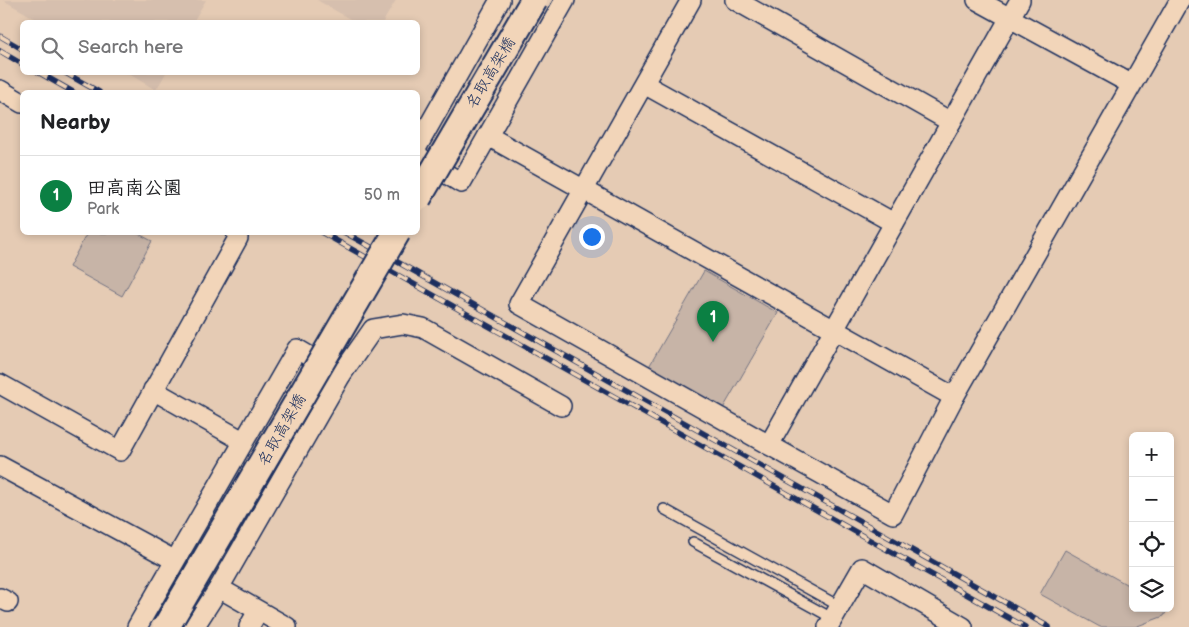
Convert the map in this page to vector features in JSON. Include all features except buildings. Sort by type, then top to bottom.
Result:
[{"type":"main road","name":"名取高架橋","points":[[420,195],[534,0]]},
{"type":"main road","name":"名取高架橋","points":[[166,627],[395,235]]},
{"type":"street","points":[[420,141],[500,0]]},
{"type":"street","points":[[420,157],[461,183],[565,0]]},
{"type":"street","points":[[691,0],[520,304],[893,514],[954,396],[1180,0]]},
{"type":"street","points":[[735,0],[951,122]]},
{"type":"street","points":[[977,0],[1131,84]]},
{"type":"street","points":[[769,445],[1020,0]]},
{"type":"street","points":[[644,84],[894,223]]},
{"type":"street","points":[[0,90],[20,102]]},
{"type":"street","points":[[488,136],[954,396]]},
{"type":"street","points":[[0,384],[120,451],[238,238],[237,235]]},
{"type":"street","points":[[194,627],[219,588],[341,375],[373,329],[403,324],[423,328],[561,406]]},
{"type":"street","points":[[137,627],[297,349],[341,375]]},
{"type":"street","points":[[153,390],[243,441]]},
{"type":"street","points":[[0,466],[174,560]]},
{"type":"street","points":[[833,617],[862,568],[963,627]]},
{"type":"street","points":[[219,588],[287,627]]},
{"type":"street","points":[[249,627],[258,610]]},
{"type":"lane","points":[[664,509],[833,617]]},
{"type":"lane","points":[[693,542],[833,617]]},
{"type":"shaded area","points":[[3,0],[206,0],[194,20],[38,20]]},
{"type":"shaded area","points":[[317,0],[396,0],[384,20],[352,20]]},
{"type":"shaded area","points":[[130,75],[165,75],[156,90]]},
{"type":"shaded area","points":[[86,235],[141,235],[152,241],[122,296],[69,267]]},
{"type":"shaded area","points":[[704,271],[778,313],[721,412],[647,370]]},
{"type":"shaded area","points":[[1065,550],[1129,586],[1129,612],[1166,612],[1164,616],[1135,627],[1100,627],[1040,594]]},
{"type":"railway","points":[[0,36],[20,48]]},
{"type":"railway","points":[[0,51],[20,63]]},
{"type":"railway","points":[[43,75],[70,90]]},
{"type":"railway","points":[[69,75],[96,90]]},
{"type":"railway","points":[[326,235],[1025,627]]},
{"type":"railway","points":[[349,235],[1049,627]]},
{"type":"place","name":"田高南公園","points":[[713,342]]}]
